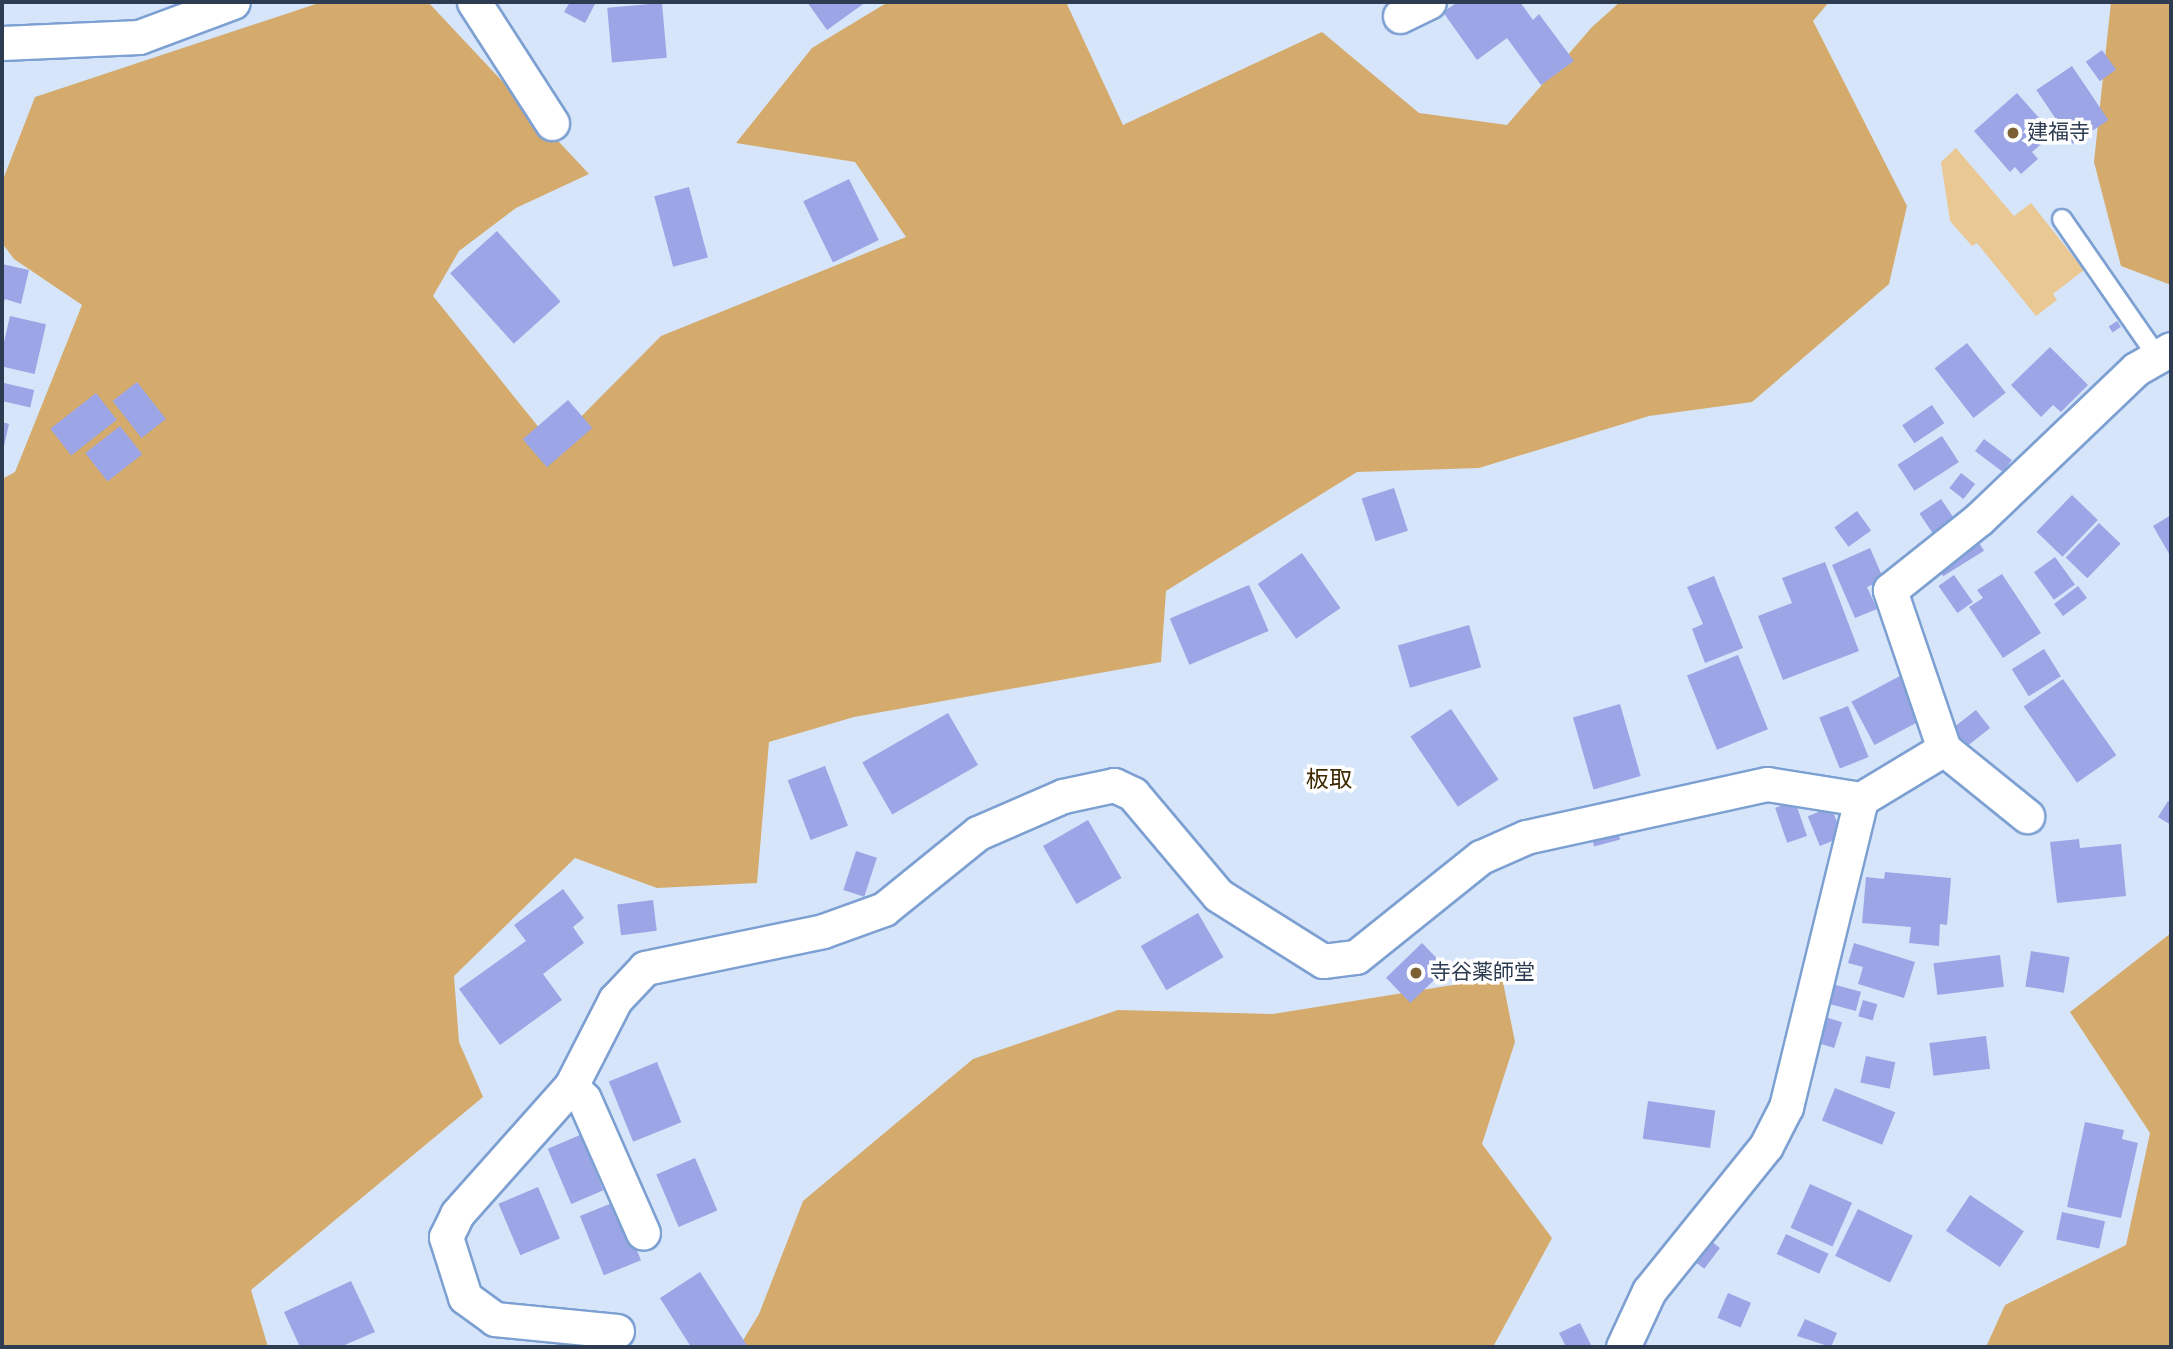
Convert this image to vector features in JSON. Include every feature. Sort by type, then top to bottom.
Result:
[{"type":"street","points":[[2,43],[139,37],[233,2]]},
{"type":"street","points":[[474,2],[552,123]]},
{"type":"street","points":[[2027,816],[1944,749],[1891,590],[1979,519],[2136,369],[2164,352]]},
{"type":"street","points":[[617,1331],[495,1319],[465,1297],[446,1237],[457,1214],[571,1086],[615,1000],[645,968],[823,931],[884,909],[978,833],[1063,796],[1114,785],[1133,794],[1218,895],[1323,961],[1356,957],[1481,857],[1526,838],[1767,784],[1861,799],[1944,749]]},
{"type":"street","points":[[1623,1347],[1648,1290],[1766,1146],[1786,1107],[1861,799]]},
{"type":"street","points":[[571,1086],[584,1099],[642,1233]]},
{"type":"lane","points":[[2062,219],[2164,352]]},
{"type":"shaded area","points":[[322,2],[428,2],[589,174],[516,208],[459,251],[433,296],[553,445],[661,336],[906,237],[855,162],[736,143],[812,48],[888,2],[1066,2],[1123,125],[1322,32],[1419,113],[1507,125],[1592,27],[1620,2],[1829,2],[1813,21],[1907,206],[1889,284],[1752,402],[1649,416],[1479,468],[1357,472],[1166,591],[1161,662],[854,717],[769,742],[757,883],[657,888],[575,858],[454,976],[459,1042],[483,1097],[251,1290],[268,1347],[2,1347],[2,479],[15,472],[82,305],[14,259],[2,243],[2,182],[35,97]]},
{"type":"shaded area","points":[[2111,2],[2171,2],[2171,285],[2121,266],[2094,162]]},
{"type":"shaded area","points":[[1956,148],[2014,216],[2031,203],[2084,270],[2053,294],[2057,300],[2036,316],[1977,243],[1972,246],[1950,221],[1941,162]]},
{"type":"shaded area","points":[[2171,933],[2171,1347],[1986,1347],[2005,1305],[2126,1245],[2150,1133],[2070,1012]]},
{"type":"shaded area","points":[[1502,977],[1515,1042],[1482,1144],[1552,1238],[1493,1347],[739,1347],[759,1314],[803,1201],[973,1059],[1118,1010],[1273,1014]]},
{"type":"building","points":[[570,2],[596,2],[585,23],[564,12]]},
{"type":"building","points":[[807,2],[866,2],[827,30]]},
{"type":"building","points":[[1458,2],[1520,2],[1533,20],[1539,14],[1574,61],[1541,85],[1507,38],[1477,60],[1443,12]]},
{"type":"building","points":[[662,3],[667,58],[612,63],[607,8]]},
{"type":"building","points":[[2102,50],[2116,69],[2100,81],[2086,62]]},
{"type":"building","points":[[2072,66],[2108,120],[2073,144],[2036,90]]},
{"type":"building","name":"建福寺","points":[[2017,93],[2053,134],[2032,152],[2038,159],[2021,174],[2015,167],[2010,172],[1974,131]]},
{"type":"building","points":[[849,179],[879,240],[833,262],[803,201]]},
{"type":"building","points":[[689,187],[708,258],[673,267],[654,196]]},
{"type":"building","points":[[497,231],[561,302],[514,344],[450,273]]},
{"type":"building","points":[[2,264],[29,270],[21,304],[5,299],[2,307]]},
{"type":"building","points":[[10,316],[46,324],[35,374],[2,366],[2,351]]},
{"type":"building","points":[[2117,321],[2121,327],[2113,332],[2109,327]]},
{"type":"building","points":[[1967,343],[2006,393],[1973,418],[1935,368]]},
{"type":"building","points":[[2050,347],[2088,385],[2061,412],[2053,405],[2041,417],[2011,385]]},
{"type":"building","points":[[137,382],[166,419],[142,438],[113,401]]},
{"type":"building","points":[[4,383],[34,390],[30,408],[2,401]]},
{"type":"building","points":[[96,393],[117,420],[71,456],[50,429]]},
{"type":"building","points":[[568,400],[592,428],[547,467],[523,439]]},
{"type":"building","points":[[1932,405],[1944,423],[1914,443],[1902,425]]},
{"type":"building","points":[[2,422],[9,424],[3,450],[2,449]]},
{"type":"building","points":[[120,426],[142,454],[107,481],[85,453]]},
{"type":"building","points":[[1942,436],[1959,462],[1914,491],[1898,465]]},
{"type":"building","points":[[1984,439],[2012,460],[2003,472],[1975,451]]},
{"type":"building","points":[[1961,473],[1975,484],[1963,499],[1949,488]]},
{"type":"building","points":[[1394,488],[1408,531],[1376,541],[1362,499]]},
{"type":"building","points":[[2072,495],[2098,520],[2062,557],[2037,532]]},
{"type":"building","points":[[1941,499],[1955,520],[1933,534],[1919,514]]},
{"type":"building","points":[[1857,511],[1871,530],[1848,547],[1834,527]]},
{"type":"building","points":[[2171,515],[2171,557],[2153,526]]},
{"type":"building","points":[[2099,523],[2121,544],[2087,578],[2066,558]]},
{"type":"building","points":[[1976,538],[1984,551],[1943,576],[1935,563]]},
{"type":"building","points":[[1870,548],[1884,580],[1867,587],[1877,609],[1855,618],[1832,565]]},
{"type":"building","points":[[1302,553],[1340,608],[1296,639],[1258,584]]},
{"type":"building","points":[[2055,557],[2075,585],[2054,600],[2034,572]]},
{"type":"building","points":[[1825,562],[1859,651],[1783,680],[1758,616],[1792,603],[1782,578]]},
{"type":"building","points":[[2002,574],[2041,633],[2003,658],[1969,607],[1983,598],[1977,590]]},
{"type":"building","points":[[1954,575],[1973,602],[1957,613],[1938,586]]},
{"type":"building","points":[[1714,576],[1743,648],[1705,663],[1692,629],[1703,624],[1687,587]]},
{"type":"building","points":[[1249,585],[1269,631],[1189,665],[1170,619]]},
{"type":"building","points":[[2078,586],[2087,598],[2063,616],[2054,604]]},
{"type":"building","points":[[1469,625],[1481,667],[1410,688],[1398,645]]},
{"type":"building","points":[[2044,649],[2061,676],[2029,696],[2012,669]]},
{"type":"building","points":[[1738,655],[1768,729],[1717,750],[1687,676]]},
{"type":"building","points":[[1900,676],[1923,719],[1874,745],[1851,702]]},
{"type":"building","points":[[2063,679],[2116,755],[2077,783],[2024,707]]},
{"type":"building","points":[[1620,704],[1641,776],[1594,790],[1573,718]]},
{"type":"building","points":[[1848,706],[1869,757],[1840,769],[1819,718]]},
{"type":"building","points":[[1451,709],[1499,779],[1458,807],[1410,736]]},
{"type":"building","points":[[1976,710],[1990,728],[1966,747],[1952,729]]},
{"type":"building","points":[[948,713],[978,765],[892,814],[862,762]]},
{"type":"building","points":[[825,766],[848,826],[811,840],[788,780]]},
{"type":"building","points":[[1795,801],[1807,836],[1787,843],[1775,808]]},
{"type":"building","points":[[2168,801],[2171,803],[2171,825],[2158,817]]},
{"type":"building","points":[[1831,807],[1843,837],[1820,846],[1808,816]]},
{"type":"building","points":[[1088,820],[1122,878],[1076,904],[1043,846]]},
{"type":"building","points":[[1616,824],[1620,839],[1594,846],[1590,831]]},
{"type":"building","points":[[2079,839],[2080,848],[2121,844],[2126,896],[2057,903],[2050,842]]},
{"type":"building","points":[[856,851],[877,858],[864,897],[843,890]]},
{"type":"building","points":[[1885,872],[1951,878],[1947,925],[1940,924],[1939,946],[1909,943],[1911,927],[1862,923],[1866,877],[1884,879]]},
{"type":"building","points":[[563,889],[584,918],[573,927],[584,943],[543,974],[562,1000],[500,1045],[459,989],[526,941],[514,925]]},
{"type":"building","points":[[653,900],[657,931],[621,935],[617,904]]},
{"type":"building","points":[[1198,913],[1224,957],[1166,990],[1141,946]]},
{"type":"building","name":"寺谷薬師堂","points":[[1422,943],[1446,968],[1410,1003],[1386,978]]},
{"type":"building","points":[[1854,943],[1915,962],[1904,998],[1858,984],[1863,967],[1848,963]]},
{"type":"building","points":[[2031,951],[2070,957],[2064,993],[2025,987]]},
{"type":"building","points":[[2000,955],[2004,987],[1937,995],[1933,963]]},
{"type":"building","points":[[1832,984],[1861,992],[1856,1011],[1827,1003]]},
{"type":"building","points":[[1863,1000],[1877,1004],[1873,1020],[1858,1016]]},
{"type":"building","points":[[1822,1016],[1842,1022],[1834,1048],[1814,1042]]},
{"type":"building","points":[[1986,1036],[1990,1069],[1933,1076],[1929,1043]]},
{"type":"building","points":[[1866,1056],[1895,1062],[1890,1089],[1860,1082]]},
{"type":"building","points":[[657,1062],[681,1122],[633,1142],[609,1081]]},
{"type":"building","points":[[1835,1088],[1895,1112],[1882,1145],[1822,1120]]},
{"type":"building","points":[[1648,1101],[1715,1110],[1710,1148],[1643,1139]]},
{"type":"building","points":[[2085,1122],[2124,1130],[2122,1139],[2138,1143],[2121,1218],[2067,1207]]},
{"type":"building","points":[[580,1135],[603,1190],[571,1204],[548,1149]]},
{"type":"building","points":[[695,1158],[717,1210],[679,1227],[656,1174]]},
{"type":"building","points":[[1810,1184],[1852,1203],[1832,1247],[1790,1228]]},
{"type":"building","points":[[538,1187],[560,1239],[520,1255],[498,1204]]},
{"type":"building","points":[[1970,1195],[2024,1231],[2000,1267],[1946,1231]]},
{"type":"building","points":[[617,1201],[641,1260],[604,1275],[580,1216]]},
{"type":"building","points":[[1858,1209],[1913,1236],[1890,1282],[1835,1256]]},
{"type":"building","points":[[2062,1212],[2105,1221],[2099,1249],[2056,1239]]},
{"type":"building","points":[[1786,1234],[1829,1254],[1819,1274],[1777,1254]]},
{"type":"building","points":[[1704,1236],[1720,1248],[1704,1269],[1688,1257]]},
{"type":"building","points":[[700,1272],[748,1347],[691,1347],[660,1298]]},
{"type":"building","points":[[351,1281],[375,1332],[340,1347],[300,1347],[284,1312]]},
{"type":"building","points":[[1728,1293],[1751,1303],[1740,1328],[1717,1318]]},
{"type":"building","points":[[1805,1319],[1837,1333],[1831,1347],[1797,1336]]},
{"type":"building","points":[[1580,1323],[1592,1347],[1566,1347],[1559,1333]]},
{"type":"place","name":"建福寺","points":[[2013,133]]},
{"type":"place","name":"寺谷薬師堂","points":[[1416,973]]},
{"type":"district","name":"板取","points":[[1329,780]]}]
